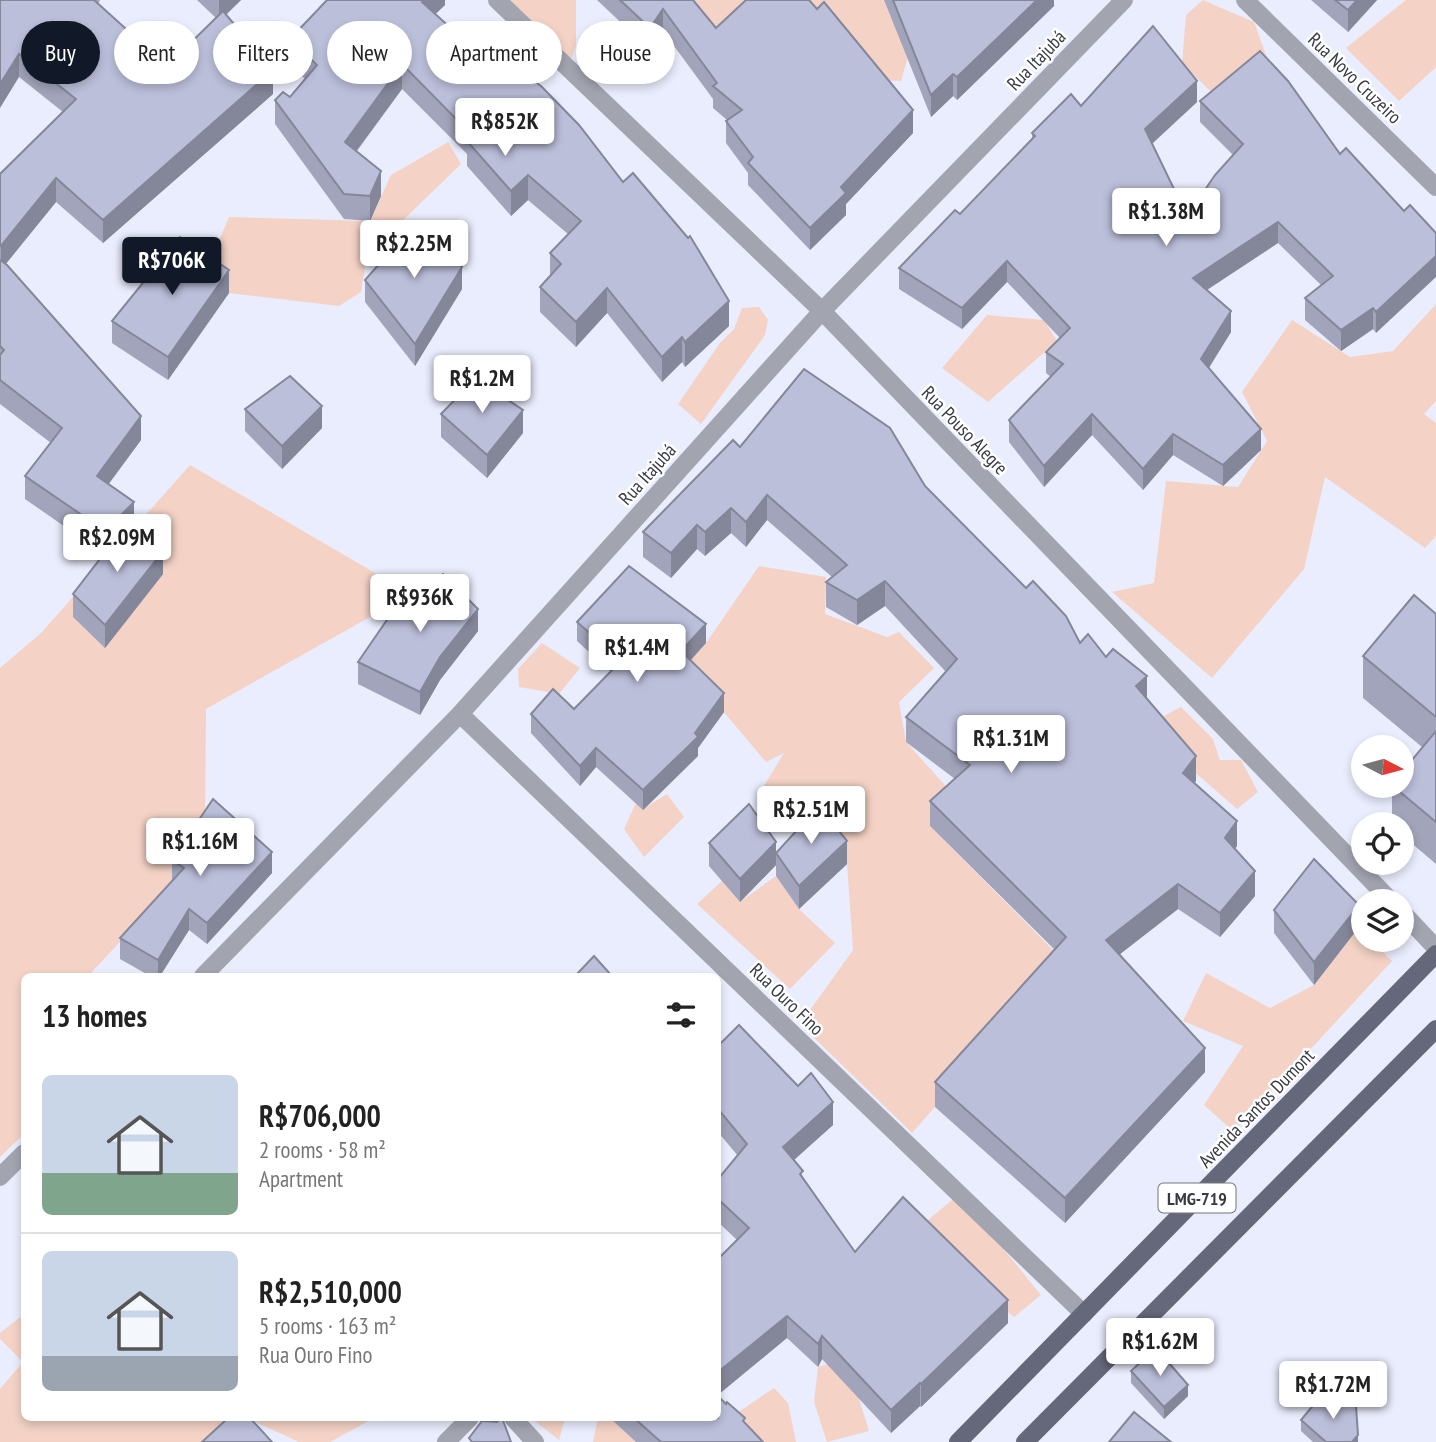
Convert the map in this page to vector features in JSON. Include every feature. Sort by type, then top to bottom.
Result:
[{"type":"main road","name":"Avenida Santos Dumont","points":[[958,1442],[1436,954]]},
{"type":"main road","name":"LMG-719","points":[[1025,1442],[1436,1030]]},
{"type":"street","name":"Rua Pouso Alegre","points":[[497,0],[821,311],[1379,889]]},
{"type":"street","name":"Rua Itajubá","points":[[206,973],[460,714],[821,311],[1124,0]]},
{"type":"street","name":"Rua Novo Cruzeiro","points":[[1245,0],[1436,187]]},
{"type":"street","name":"Rua Ouro Fino","points":[[460,714],[1084,1314]]},
{"type":"street","points":[[1414,925],[1436,948]]},
{"type":"street","points":[[0,1177],[21,1156]]},
{"type":"street","points":[[446,1442],[467,1421]]},
{"type":"street","points":[[516,1421],[535,1442]]},
{"type":"shaded area","points":[[508,0],[576,0],[576,45],[571,59],[562,51],[562,21],[530,21]]},
{"type":"shaded area","points":[[679,0],[749,0],[685,51]]},
{"type":"shaded area","points":[[805,0],[884,0],[908,57],[901,81],[870,80]]},
{"type":"shaded area","points":[[1203,0],[1254,22],[1271,69],[1223,103],[1182,64],[1186,15]]},
{"type":"shaded area","points":[[1406,0],[1436,0],[1436,67],[1399,101],[1346,48]]},
{"type":"shaded area","points":[[448,142],[461,164],[367,255],[361,292],[339,306],[229,293],[204,276],[229,217],[370,221],[391,175]]},
{"type":"shaded area","points":[[1436,304],[1436,401],[1424,414],[1436,423],[1436,536],[1425,548],[1325,477],[1304,569],[1212,678],[1112,592],[1154,583],[1166,481],[1238,487],[1267,441],[1242,392],[1292,320],[1350,357],[1393,351]]},
{"type":"shaded area","points":[[759,307],[768,320],[765,335],[701,424],[678,404],[720,343],[734,329],[742,308]]},
{"type":"shaded area","points":[[987,315],[1044,320],[1057,341],[988,402],[942,368]]},
{"type":"shaded area","points":[[190,465],[411,594],[206,709],[205,826],[164,895],[91,973],[21,973],[21,1137],[0,1157],[0,668],[41,633]]},
{"type":"shaded area","points":[[759,566],[826,577],[825,614],[887,637],[899,632],[934,668],[899,702],[906,742],[952,793],[930,826],[1064,961],[912,1133],[800,1024],[853,950],[847,864],[801,836],[759,794],[784,753],[766,762],[685,666],[706,643]]},
{"type":"shaded area","points":[[542,643],[580,668],[559,694],[519,687],[518,669]]},
{"type":"shaded area","points":[[1181,707],[1213,739],[1220,760],[1241,760],[1258,792],[1237,809],[1143,727]]},
{"type":"shaded area","points":[[667,794],[684,817],[644,857],[624,829],[636,803],[643,809]]},
{"type":"shaded area","points":[[776,876],[799,909],[835,943],[790,989],[697,904],[722,881],[740,902]]},
{"type":"shaded area","points":[[1351,937],[1351,952],[1383,952],[1392,961],[1234,1132],[1204,1105],[1243,1046],[1183,1021],[1206,973],[1270,1008],[1314,985]]},
{"type":"shaded area","points":[[959,1194],[1041,1295],[1014,1317],[915,1231]]},
{"type":"shaded area","points":[[21,1316],[21,1360],[0,1339],[0,1333]]},
{"type":"shaded area","points":[[846,1358],[869,1431],[827,1442],[814,1402],[818,1367]]},
{"type":"shaded area","points":[[21,1364],[21,1421],[234,1421],[214,1442],[0,1442],[0,1389]]},
{"type":"shaded area","points":[[774,1388],[788,1403],[796,1442],[741,1442],[737,1413]]},
{"type":"shaded area","points":[[254,1421],[368,1421],[330,1442],[299,1442]]},
{"type":"shaded area","points":[[535,1421],[564,1421],[559,1440]]},
{"type":"shaded area","points":[[597,1421],[613,1421],[635,1440],[634,1442],[593,1442]]},
{"type":"building","points":[[0,0],[94,0],[117,21],[114,21],[114,84],[199,84],[199,35],[223,11],[231,21],[213,21],[213,84],[257,84],[103,220],[56,178],[1,246],[0,174],[76,99],[57,84],[100,84],[100,21],[21,21],[21,56],[19,54],[0,84]]},
{"type":"building","points":[[327,0],[424,0],[422,2],[443,21],[426,21],[426,84],[541,86],[579,125],[623,182],[633,173],[688,238],[690,236],[729,301],[685,342],[682,337],[662,357],[607,288],[576,322],[540,287],[561,264],[550,253],[581,221],[528,175],[511,191],[467,141],[472,135],[412,74],[412,21],[327,21],[327,84],[387,84],[345,142],[381,171],[370,196],[344,194],[275,100],[283,92],[290,97],[301,84],[313,84],[313,70],[317,65],[313,61],[313,21],[307,21]]},
{"type":"building","points":[[620,0],[693,0],[716,28],[746,0],[809,0],[817,9],[824,2],[913,110],[841,187],[846,193],[810,228],[748,163],[753,157],[726,121],[742,110],[713,86],[717,83],[675,25],[675,21],[672,21],[663,9],[655,21],[642,21]]},
{"type":"building","points":[[893,0],[1037,0],[957,77],[953,74],[931,95]]},
{"type":"building","points":[[1335,0],[1357,0],[1348,10]]},
{"type":"building","points":[[1153,26],[1197,81],[1145,129],[1187,216],[1215,175],[1243,144],[1200,101],[1260,51],[1288,81],[1340,154],[1346,148],[1404,211],[1410,205],[1436,233],[1436,256],[1376,312],[1373,308],[1341,330],[1305,298],[1333,276],[1278,222],[1193,278],[1231,311],[1201,359],[1261,429],[1223,465],[1173,434],[1143,469],[1092,414],[1044,466],[1009,420],[1063,364],[1046,352],[1070,328],[1007,261],[962,308],[899,268],[955,210],[960,214],[1035,136],[1032,133],[1071,94],[1081,106]]},
{"type":"building","points":[[416,222],[462,267],[415,344],[365,280]]},
{"type":"building","points":[[180,237],[229,270],[168,357],[112,321]]},
{"type":"building","points":[[0,260],[141,416],[97,476],[134,502],[105,531],[25,476],[62,428],[0,380],[0,355],[4,350],[0,346]]},
{"type":"building","points":[[804,369],[890,428],[925,486],[1026,588],[1033,581],[1066,616],[1080,643],[1088,634],[1106,657],[1113,649],[1147,676],[1136,686],[1196,756],[1183,773],[1237,821],[1225,838],[1255,871],[1220,913],[1178,884],[1106,940],[1205,1048],[1065,1198],[935,1082],[1066,937],[930,801],[970,765],[906,717],[957,659],[885,581],[857,600],[826,582],[847,565],[767,495],[746,522],[731,508],[705,532],[697,525],[671,553],[643,532],[733,440],[740,447]]},
{"type":"building","points":[[290,376],[322,406],[282,446],[245,409]]},
{"type":"building","points":[[471,383],[483,383],[523,410],[487,455],[441,414]]},
{"type":"building","points":[[126,525],[163,551],[105,625],[73,594]]},
{"type":"building","points":[[629,566],[706,624],[681,651],[724,693],[695,733],[698,737],[643,790],[596,748],[580,766],[531,714],[553,689],[574,709],[621,661],[577,622]]},
{"type":"building","points":[[443,574],[478,609],[440,657],[420,692],[358,662],[389,617]]},
{"type":"building","points":[[1414,595],[1436,614],[1436,717],[1363,656]]},
{"type":"building","points":[[1436,731],[1436,822],[1407,798],[1414,798],[1414,758]]},
{"type":"building","points":[[213,799],[272,852],[207,923],[189,909],[158,960],[120,938],[184,868],[172,860]]},
{"type":"building","points":[[749,804],[776,842],[740,879],[709,843]]},
{"type":"building","points":[[819,806],[847,841],[799,886],[776,853]]},
{"type":"building","points":[[1314,859],[1351,897],[1351,915],[1314,962],[1274,910]]},
{"type":"building","points":[[594,956],[609,973],[578,973]]},
{"type":"building","points":[[739,1025],[798,1086],[811,1073],[833,1102],[783,1147],[803,1171],[800,1174],[855,1252],[903,1197],[1008,1300],[891,1410],[822,1336],[818,1344],[787,1316],[721,1370],[721,1256],[749,1228],[721,1202],[721,1175],[747,1144],[721,1113],[721,1043]]},
{"type":"building","points":[[1156,1348],[1188,1385],[1164,1407],[1131,1371]]},
{"type":"building","points":[[1320,1397],[1356,1406],[1358,1435],[1352,1442],[1326,1442],[1301,1420]]},
{"type":"building","points":[[721,1399],[745,1418],[743,1421],[763,1442],[661,1442],[637,1421],[721,1421]]},
{"type":"building","points":[[1134,1412],[1171,1442],[1109,1442]]},
{"type":"building","points":[[225,1421],[253,1421],[272,1442],[202,1442]]},
{"type":"building","points":[[482,1421],[503,1421],[511,1442],[472,1442],[469,1438]]}]
